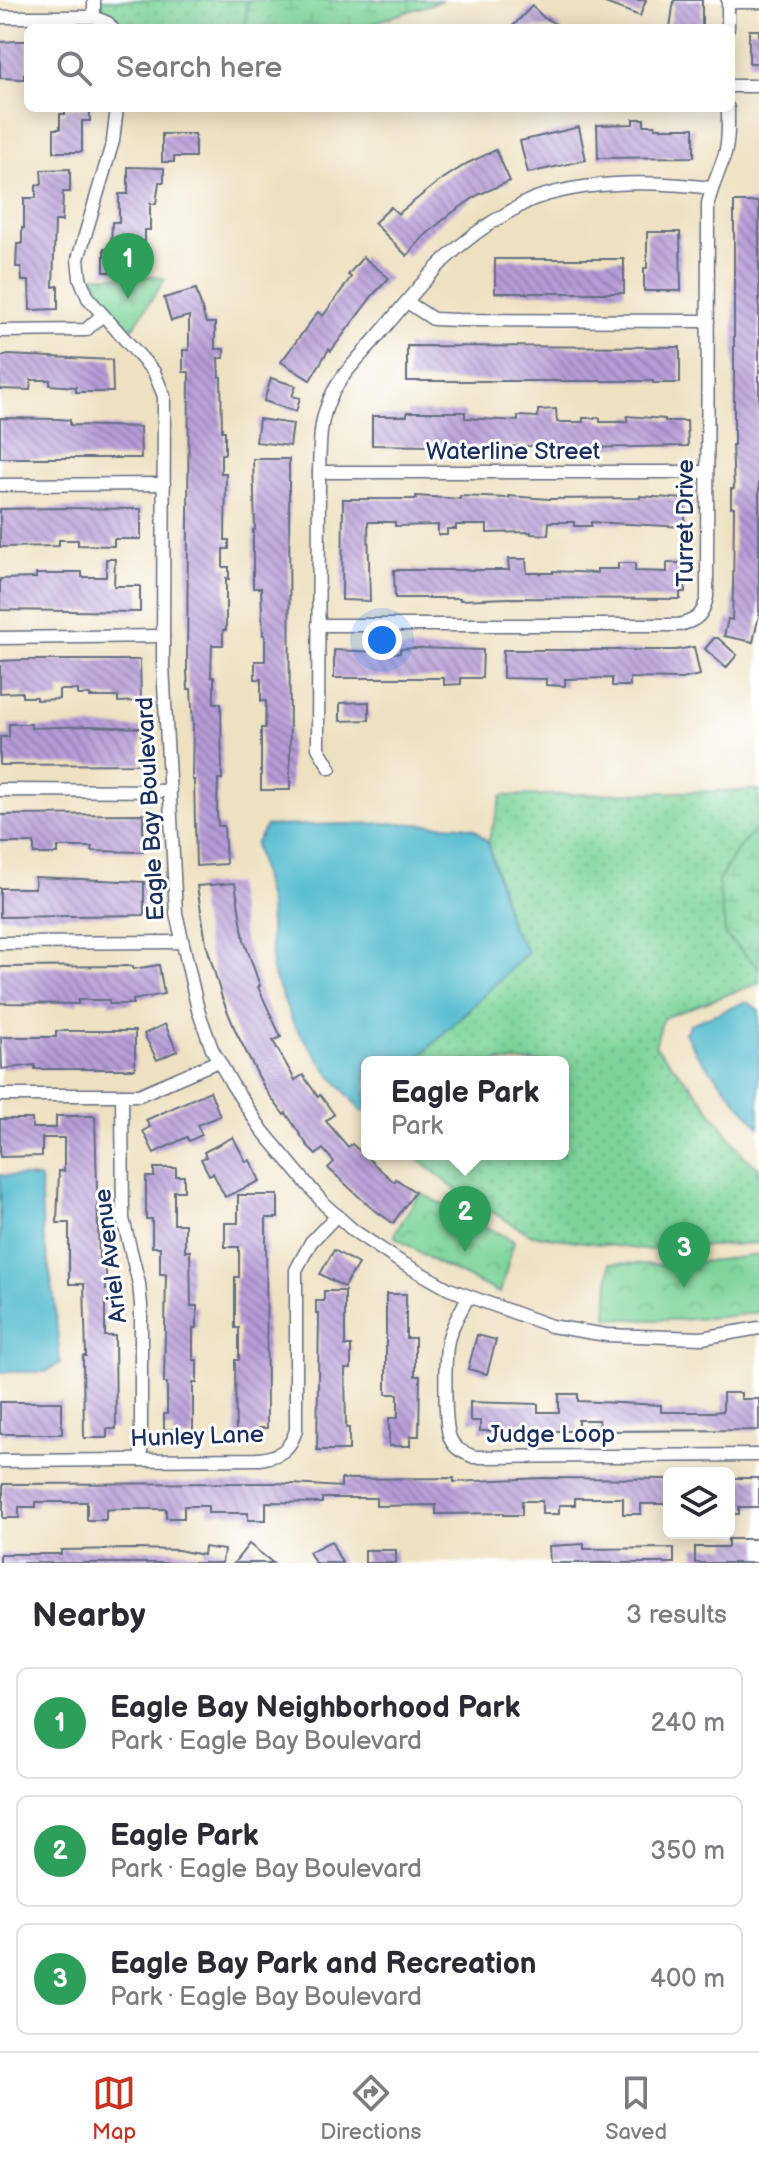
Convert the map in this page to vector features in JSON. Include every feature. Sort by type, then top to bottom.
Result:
[{"type":"street","points":[[94,0],[94,17]]},
{"type":"street","points":[[728,24],[728,1],[759,2]]},
{"type":"street","points":[[0,17],[94,17],[109,24]]},
{"type":"street","points":[[735,86],[759,86]]},
{"type":"street","name":"Eagle Bay Boulevard","points":[[117,112],[113,141],[78,259],[80,278],[88,298],[101,316],[154,372],[164,396],[163,636],[176,913],[198,1010],[218,1061],[262,1130],[293,1169],[337,1215],[354,1231],[399,1261],[468,1297],[551,1326],[606,1335],[702,1338],[759,1328]]},
{"type":"street","name":"Turret Drive","points":[[318,625],[678,625],[692,622],[703,613],[707,597],[708,203],[726,149],[728,112]]},
{"type":"street","points":[[330,768],[318,748],[319,472],[326,407],[339,382],[431,271],[458,245],[487,224],[534,199],[596,185],[680,184],[711,188]]},
{"type":"street","points":[[407,302],[433,319],[708,321]]},
{"type":"street","points":[[0,331],[86,330],[101,316]]},
{"type":"street","name":"Waterline Street","points":[[319,472],[706,472]]},
{"type":"street","points":[[0,485],[164,484]]},
{"type":"street","points":[[0,638],[163,636]]},
{"type":"street","points":[[0,790],[170,791]]},
{"type":"street","points":[[0,943],[181,942]]},
{"type":"street","points":[[0,1095],[139,1095],[218,1061]]},
{"type":"street","name":"Ariel Avenue","points":[[122,1095],[123,1219],[141,1305],[141,1460]]},
{"type":"street","name":"Hunley Lane","points":[[0,1461],[260,1459],[285,1451],[292,1443],[296,1430],[296,1270],[311,1242],[337,1215]]},
{"type":"street","name":"Judge Loop","points":[[468,1297],[449,1334],[446,1352],[448,1427],[450,1440],[457,1450],[474,1457],[759,1455]]},
{"type":"green space","points":[[100,0],[247,0],[246,24],[116,24],[100,12]]},
{"type":"green space","points":[[247,0],[443,0],[370,24],[246,24]]},
{"type":"green space","points":[[94,276],[155,276],[165,279],[132,329],[110,305]]},
{"type":"green space","points":[[759,790],[759,825],[755,830],[726,936],[759,968],[759,983],[663,1018],[655,1046],[696,1091],[744,1156],[759,1168],[759,1243],[645,1250],[532,1235],[461,1194],[419,1160],[569,1160],[569,1056],[420,1056],[527,952],[511,927],[488,842],[502,796]]},
{"type":"green space","points":[[759,825],[759,968],[726,936],[718,882],[735,852]]},
{"type":"green space","points":[[420,1193],[514,1241],[500,1293],[437,1263],[395,1237]]},
{"type":"green space","points":[[759,1255],[759,1312],[683,1320],[607,1317],[610,1263],[674,1265]]},
{"type":"water","points":[[390,823],[474,829],[488,842],[511,927],[528,952],[420,1056],[361,1056],[361,1111],[294,1025],[272,971],[269,906],[255,844],[266,826]]},
{"type":"water","points":[[749,1003],[759,1010],[759,1127],[697,1054],[685,1033],[690,1024]]},
{"type":"water","points":[[0,1175],[40,1178],[43,1234],[54,1296],[60,1363],[46,1372],[0,1372]]},
{"type":"building","points":[[597,0],[646,0],[640,16]]},
{"type":"building","points":[[674,0],[702,0],[702,24],[671,24]]},
{"type":"building","points":[[532,6],[556,24],[515,24]]},
{"type":"building","points":[[749,30],[759,30],[759,63],[749,63]]},
{"type":"building","points":[[24,41],[24,79],[0,78],[0,42]]},
{"type":"building","points":[[90,112],[90,121],[82,121],[82,152],[54,152],[54,129],[60,129],[60,114]]},
{"type":"building","points":[[633,119],[644,119],[644,125],[655,125],[655,128],[694,128],[694,157],[598,158],[597,125],[633,124]]},
{"type":"building","points":[[579,127],[586,160],[528,173],[520,141]]},
{"type":"building","points":[[162,134],[195,134],[195,157],[174,157],[174,162],[162,162]]},
{"type":"building","points":[[496,150],[510,181],[478,195],[449,215],[422,238],[407,256],[374,223],[391,207],[398,214],[438,182]]},
{"type":"building","points":[[128,167],[164,168],[164,182],[159,182],[156,204],[150,204],[150,230],[145,230],[145,245],[142,245],[142,272],[104,272],[104,249],[111,249],[112,222],[119,222],[119,194],[128,194]]},
{"type":"building","points":[[70,169],[70,192],[63,192],[62,221],[55,221],[53,287],[58,286],[58,309],[30,310],[29,281],[22,281],[21,267],[16,267],[17,244],[22,244],[24,228],[24,198],[36,198],[36,185],[42,184],[41,170]]},
{"type":"building","points":[[734,202],[759,202],[759,615],[753,642],[724,636],[728,619],[732,620],[733,592]]},
{"type":"building","points":[[647,232],[680,232],[681,291],[644,291]]},
{"type":"building","points":[[363,257],[389,278],[331,351],[329,349],[310,380],[281,362],[318,312],[323,316]]},
{"type":"building","points":[[495,259],[624,259],[624,293],[495,293]]},
{"type":"building","points":[[196,289],[206,323],[215,323],[215,349],[224,349],[224,358],[218,358],[222,431],[225,431],[221,473],[226,473],[225,540],[229,540],[229,549],[223,549],[223,567],[229,567],[229,579],[226,578],[226,630],[223,630],[223,645],[212,645],[211,677],[214,677],[214,703],[221,703],[222,779],[218,779],[217,812],[218,826],[224,826],[226,864],[196,866],[193,726],[187,671],[189,372],[183,372],[183,350],[189,350],[189,316],[171,321],[164,298]]},
{"type":"building","points":[[407,346],[680,347],[680,383],[407,381]]},
{"type":"building","points":[[0,357],[112,360],[113,392],[76,392],[76,387],[50,385],[50,380],[31,380],[30,390],[0,389]]},
{"type":"building","points":[[271,378],[296,386],[292,396],[300,398],[296,412],[264,401]]},
{"type":"building","points":[[556,409],[557,422],[583,422],[583,418],[600,418],[600,422],[627,422],[627,416],[687,421],[688,446],[560,448],[560,445],[372,445],[372,416],[407,416],[407,412],[465,412],[465,418],[518,421],[518,416],[538,417],[538,410]]},
{"type":"building","points":[[0,418],[59,419],[70,420],[70,425],[140,427],[141,458],[0,458]]},
{"type":"building","points":[[259,419],[293,424],[290,446],[256,442]]},
{"type":"building","points":[[253,459],[289,459],[290,790],[261,790],[261,728],[265,728],[266,701],[261,701],[261,679],[255,679],[255,661],[265,661],[265,635],[261,588],[253,588]]},
{"type":"building","points":[[416,496],[460,499],[460,496],[549,499],[640,496],[685,499],[685,527],[591,522],[591,526],[574,526],[574,522],[549,522],[548,535],[531,532],[487,533],[487,525],[456,525],[456,529],[447,529],[447,535],[438,535],[438,525],[395,526],[395,522],[368,522],[370,601],[342,600],[343,499],[416,499]]},
{"type":"building","points":[[0,509],[141,509],[141,539],[114,539],[114,546],[78,545],[78,540],[59,540],[59,546],[0,547]]},
{"type":"building","points":[[106,559],[115,559],[114,586],[140,586],[140,612],[0,610],[0,579],[36,578],[36,574],[64,572],[82,572],[82,577],[106,577]]},
{"type":"building","points":[[508,559],[526,559],[527,573],[597,573],[597,569],[618,569],[618,563],[635,563],[635,571],[667,572],[667,563],[685,563],[685,592],[680,592],[680,599],[395,598],[394,570],[509,570]]},
{"type":"building","points":[[714,638],[737,655],[726,668],[705,649]]},
{"type":"building","points":[[694,647],[700,675],[682,679],[630,678],[630,686],[612,686],[612,678],[565,679],[565,686],[546,685],[546,679],[503,678],[503,650],[676,650]]},
{"type":"building","points":[[400,649],[483,650],[482,678],[461,678],[461,684],[444,685],[444,678],[334,678],[334,650],[400,653]]},
{"type":"building","points":[[140,660],[141,701],[118,702],[118,697],[78,695],[78,690],[59,690],[59,699],[36,700],[36,697],[22,697],[22,692],[0,693],[0,661]]},
{"type":"building","points":[[369,702],[369,720],[340,721],[340,703]]},
{"type":"building","points":[[9,724],[31,724],[31,728],[141,728],[141,764],[0,765],[0,737],[9,737]]},
{"type":"building","points":[[143,814],[143,852],[58,847],[58,854],[34,854],[34,843],[0,843],[0,815]]},
{"type":"building","points":[[35,877],[144,882],[144,915],[0,917],[0,888],[35,888]]},
{"type":"building","points":[[235,883],[244,940],[258,987],[281,1037],[273,1041],[295,1080],[303,1075],[318,1097],[320,1095],[334,1114],[326,1121],[348,1147],[352,1144],[361,1152],[361,1160],[370,1160],[394,1182],[396,1179],[415,1192],[393,1223],[369,1206],[328,1168],[334,1162],[323,1149],[316,1155],[265,1089],[222,998],[206,943],[197,886]]},
{"type":"building","points":[[159,965],[164,994],[133,1000],[133,1004],[109,1004],[109,1000],[78,1000],[78,1004],[0,1003],[0,967],[133,966],[133,969]]},
{"type":"building","points":[[165,1024],[177,1051],[157,1060],[144,1034]]},
{"type":"building","points":[[56,1031],[135,1031],[135,1069],[35,1069],[35,1065],[2,1069],[1,1037],[56,1037]]},
{"type":"building","points":[[210,1091],[220,1116],[197,1125],[202,1135],[189,1141],[187,1137],[154,1153],[143,1131],[150,1127],[146,1120]]},
{"type":"building","points":[[56,1116],[95,1116],[99,1261],[106,1261],[106,1290],[114,1290],[114,1301],[105,1301],[105,1336],[115,1336],[116,1429],[107,1429],[107,1438],[84,1438],[84,1284],[69,1284],[69,1223],[57,1223],[59,1171],[64,1171],[64,1138],[42,1138],[42,1156],[0,1157],[0,1119],[32,1119],[32,1128],[56,1128]]},
{"type":"building","points":[[233,1137],[246,1162],[250,1160],[260,1181],[225,1197],[213,1173],[209,1175],[201,1159],[206,1157],[204,1152]]},
{"type":"building","points":[[154,1168],[176,1168],[176,1176],[184,1176],[184,1191],[174,1191],[174,1224],[185,1224],[185,1251],[190,1251],[191,1306],[197,1306],[197,1328],[193,1328],[197,1383],[193,1383],[193,1438],[174,1438],[174,1429],[164,1429],[164,1414],[167,1414],[167,1383],[164,1383],[166,1274],[160,1274],[160,1247],[152,1247],[152,1219],[146,1219],[146,1177],[154,1177]]},
{"type":"building","points":[[238,1195],[278,1195],[278,1218],[266,1218],[267,1428],[258,1428],[258,1437],[236,1437],[235,1360],[239,1360],[239,1328],[235,1328],[235,1277],[239,1277],[239,1247],[225,1247],[225,1223],[238,1223]]},
{"type":"building","points":[[334,1250],[358,1264],[344,1287],[320,1274]]},
{"type":"building","points":[[324,1291],[345,1291],[345,1346],[351,1346],[351,1369],[345,1369],[349,1450],[317,1450],[319,1314],[316,1314],[316,1301],[324,1301]]},
{"type":"building","points":[[386,1294],[406,1294],[406,1338],[415,1338],[415,1376],[420,1376],[419,1436],[410,1436],[410,1446],[389,1446],[389,1418],[398,1418],[398,1394],[386,1394]]},
{"type":"building","points":[[477,1335],[496,1340],[487,1374],[468,1369]]},
{"type":"building","points":[[723,1393],[741,1393],[741,1399],[759,1399],[759,1430],[599,1431],[599,1420],[578,1420],[578,1431],[480,1431],[480,1421],[470,1421],[470,1402],[538,1404],[538,1412],[559,1412],[559,1394],[578,1394],[578,1401],[661,1405],[661,1412],[713,1412],[723,1411]]},
{"type":"building","points":[[0,1402],[62,1402],[62,1434],[0,1434]]},
{"type":"building","points":[[454,1478],[454,1482],[542,1478],[663,1479],[663,1504],[641,1504],[641,1514],[623,1514],[623,1498],[575,1498],[575,1505],[559,1505],[559,1514],[542,1514],[542,1501],[522,1501],[522,1515],[436,1514],[436,1505],[376,1506],[376,1498],[322,1498],[322,1503],[266,1502],[266,1520],[248,1520],[248,1513],[208,1513],[208,1506],[184,1506],[184,1518],[166,1518],[166,1509],[115,1509],[106,1510],[106,1520],[87,1520],[87,1502],[36,1502],[36,1507],[19,1507],[19,1518],[3,1518],[3,1484],[276,1483],[341,1487],[341,1479]]},
{"type":"building","points":[[735,1478],[759,1478],[759,1507],[739,1507],[739,1514],[735,1514]]},
{"type":"building","points":[[728,1539],[759,1539],[759,1563],[695,1563],[695,1547],[728,1547]]},
{"type":"building","points":[[331,1541],[342,1563],[315,1563],[309,1552]]},
{"type":"building","points":[[249,1544],[273,1563],[234,1563]]},
{"type":"building","points":[[584,1544],[584,1549],[674,1548],[674,1563],[550,1563],[549,1546]]},
{"type":"building","points":[[204,1547],[224,1550],[222,1563],[0,1563],[0,1554],[134,1549],[178,1550],[203,1555]]},
{"type":"building","points":[[365,1550],[396,1550],[396,1563],[365,1563]]},
{"type":"place","name":"Eagle Bay Neighborhood Park","points":[[128,299]]},
{"type":"place","name":"Eagle Park","points":[[465,1252]]},
{"type":"place","name":"Eagle Bay Park and Recreation","points":[[684,1288]]}]
